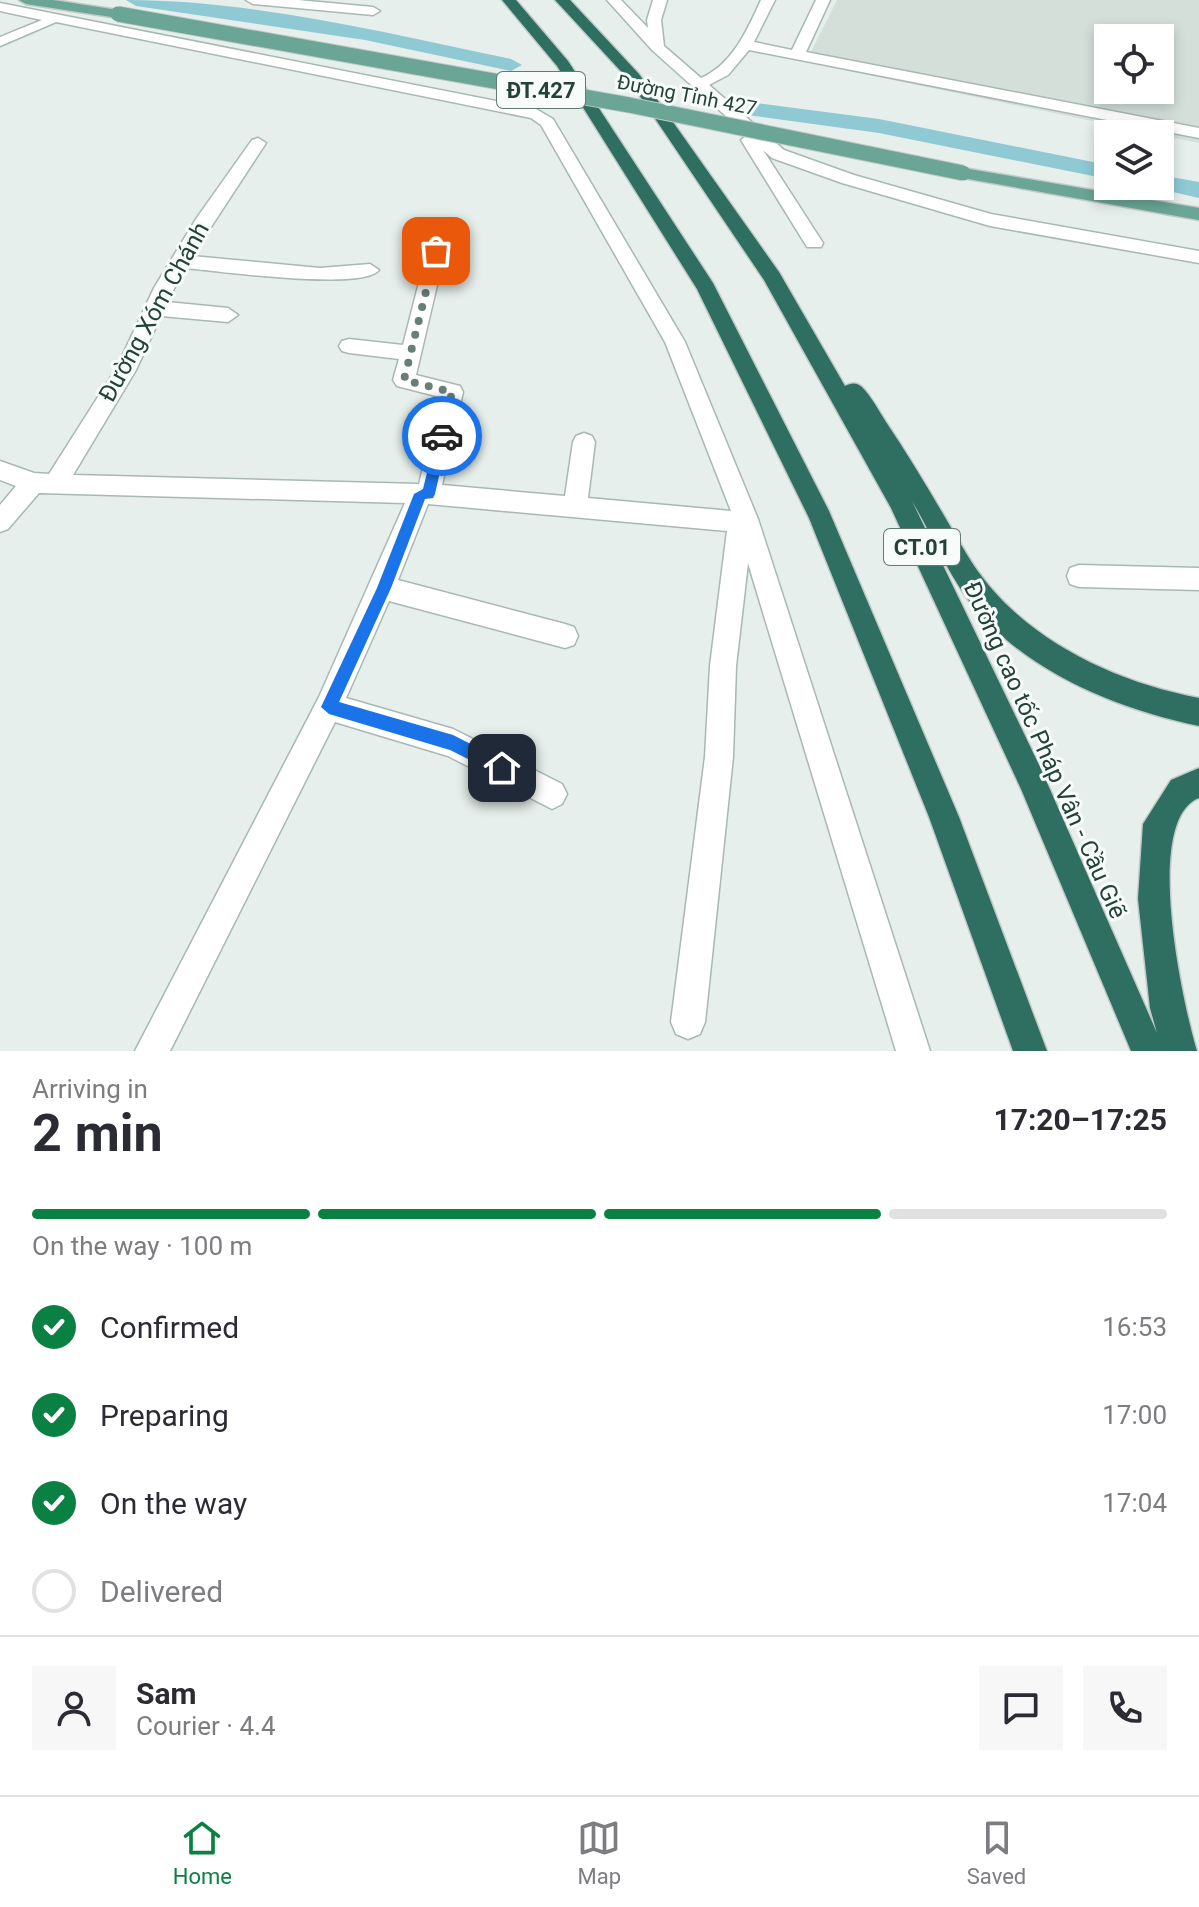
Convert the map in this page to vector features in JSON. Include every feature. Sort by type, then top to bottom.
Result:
[{"type":"highway","points":[[509,0],[563,64],[706,288],[808,491],[944,817],[1030,1051]]},
{"type":"highway","name":"Đường cao tốc Pháp Vân - Cầu Giẽ","points":[[562,0],[634,77],[772,277],[901,503],[1031,779],[1148,1051]]},
{"type":"highway","points":[[772,277],[890,443],[967,578],[986,603],[1015,628],[1074,668],[1128,694],[1199,712]]},
{"type":"highway","points":[[1180,1051],[1167,1008],[1154,899],[1158,824],[1181,790],[1199,783]]},
{"type":"main road","name":"Đường Tỉnh 427","points":[[26,0],[629,105],[963,173],[1199,214]]},
{"type":"street","points":[[253,0],[373,11]]},
{"type":"street","points":[[614,0],[657,47],[737,121],[778,154],[848,179],[990,220],[1199,257]]},
{"type":"street","points":[[657,47],[654,20],[660,0]]},
{"type":"street","points":[[698,84],[712,81],[746,45],[768,0]]},
{"type":"street","points":[[797,55],[823,0]]},
{"type":"street","points":[[0,7],[536,114],[547,122],[675,342],[743,520],[913,1051]]},
{"type":"street","points":[[0,42],[49,22],[53,17]]},
{"type":"street","points":[[746,45],[1199,133]]},
{"type":"street","points":[[737,121],[814,243]]},
{"type":"street","name":"Đường Xóm Chánh","points":[[0,522],[44,484],[126,370],[180,261],[258,143]]},
{"type":"street","points":[[152,1051],[329,707],[424,494],[452,392],[404,380],[436,251]]},
{"type":"street","points":[[180,261],[320,274],[370,270]]},
{"type":"street","points":[[155,308],[228,315]]},
{"type":"street","points":[[349,346],[409,353]]},
{"type":"street","points":[[575,507],[584,442]]},
{"type":"street","points":[[0,470],[44,484],[424,494],[743,520]]},
{"type":"street","points":[[688,1022],[719,757],[723,666],[743,520]]},
{"type":"street","points":[[1079,576],[1199,579]]},
{"type":"street","points":[[384,588],[565,636]]},
{"type":"street","points":[[329,707],[453,743],[552,794]]},
{"type":"shaded area","points":[[837,0],[1199,0],[1199,143],[1174,138],[1174,120],[1094,121],[806,62]]},
{"type":"waterway","points":[[136,0],[365,34],[511,65]]},
{"type":"waterway","points":[[756,110],[879,126],[1094,169]]},
{"type":"waterway","points":[[1174,185],[1199,190]]},
{"type":"way so far","points":[[436,251],[404,380],[452,392],[442,436]]},
{"type":"route","points":[[442,436],[428,494],[420,494],[384,588],[329,707],[453,743],[502,768]]}]
